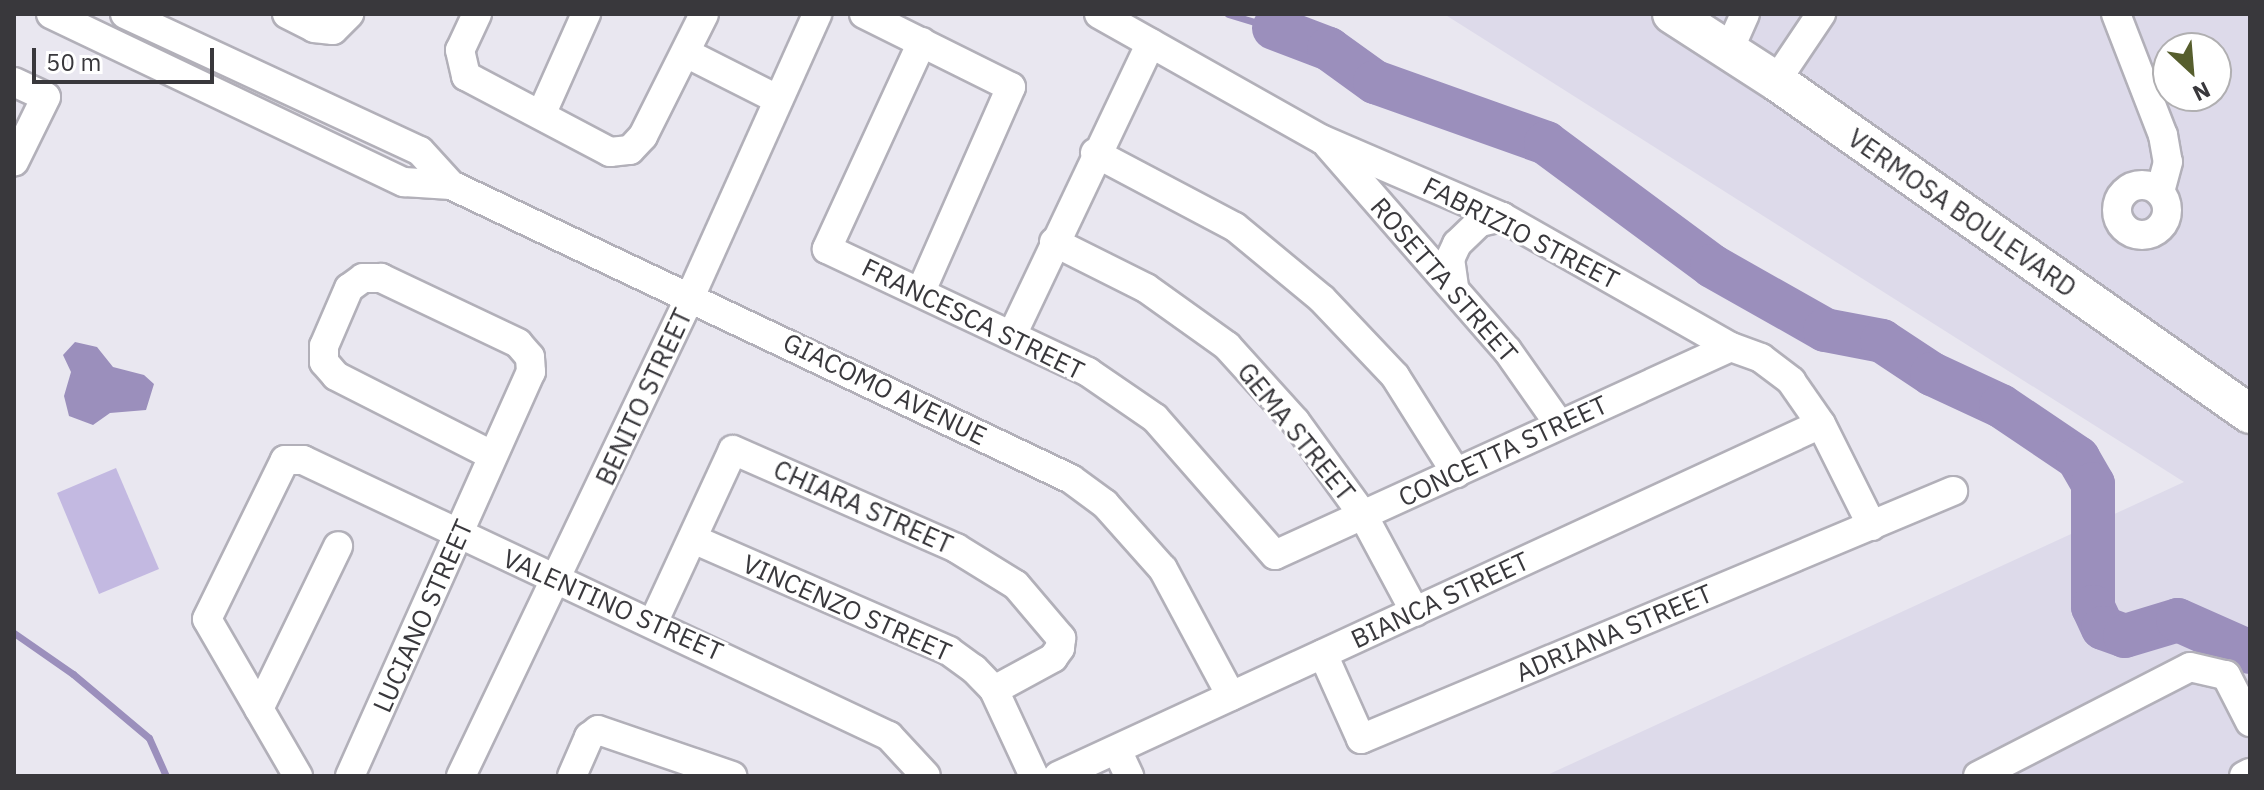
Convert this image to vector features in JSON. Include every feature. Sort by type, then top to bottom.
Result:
[{"type":"main road","name":"VERMOSA BOULEVARD","points":[[1672,14],[1776,81],[2250,414]]},
{"type":"street","name":"GIACOMO AVENUE","points":[[51,14],[404,182],[451,185],[691,295],[1071,479],[1105,504],[1163,569],[1231,696]]},
{"type":"street","name":"GIACOMO AVENUE","points":[[125,14],[420,151],[451,185]]},
{"type":"street","points":[[287,14],[314,28],[333,30],[349,14]]},
{"type":"street","points":[[477,14],[460,61],[466,76],[610,152],[630,150],[686,53],[704,14]]},
{"type":"street","points":[[541,115],[586,14]]},
{"type":"street","name":"BENITO STREET","points":[[461,776],[558,579],[691,295],[817,14]]},
{"type":"street","points":[[864,14],[1011,87],[921,291]]},
{"type":"street","name":"FABRIZIO STREET","points":[[1099,14],[1323,140],[1502,217],[1731,347],[1761,358],[1791,381],[1821,424],[1872,526]]},
{"type":"street","points":[[1729,50],[1745,14]]},
{"type":"street","points":[[1776,81],[1821,14]]},
{"type":"street","points":[[2116,14],[2163,135],[2168,162],[2160,191]]},
{"type":"street","name":"FRANCESCA STREET","points":[[922,42],[827,249],[1013,333],[1088,372],[1155,418],[1275,555]]},
{"type":"street","points":[[1013,333],[1095,153],[1151,43]]},
{"type":"street","points":[[686,53],[777,99]]},
{"type":"street","points":[[14,82],[46,97],[14,162]]},
{"type":"street","points":[[347,157],[362,125]]},
{"type":"street","name":"ROSETTA STREET","points":[[1323,140],[1454,287],[1559,424]]},
{"type":"street","points":[[1095,153],[1235,227],[1322,299],[1395,376],[1456,473]]},
{"type":"street","points":[[1454,287],[1450,259],[1457,244],[1480,222],[1502,217]]},
{"type":"street","name":"GEMA STREET","points":[[1054,242],[1146,288],[1227,346],[1295,421],[1363,515],[1415,612]]},
{"type":"street","name":"LUCIANO STREET","points":[[350,776],[531,372],[530,357],[518,343],[381,278],[363,278],[349,288],[324,346],[324,362],[336,376],[492,455]]},
{"type":"street","name":"CONCETTA STREET","points":[[1275,555],[1731,347]]},
{"type":"street","name":"BIANCA STREET","points":[[1058,776],[1821,424]]},
{"type":"street","name":"CHIARA STREET","points":[[654,621],[733,450],[956,548],[1016,585],[1061,638],[1053,658],[994,690]]},
{"type":"street","name":"VALENTINO STREET","points":[[259,709],[207,619],[285,460],[303,460],[460,536],[654,621],[889,736],[926,776]]},
{"type":"street","name":"ADRIANA STREET","points":[[1323,654],[1361,739],[1953,491]]},
{"type":"street","name":"VINCENZO STREET","points":[[693,539],[949,651],[994,690],[1034,776]]},
{"type":"street","points":[[298,776],[259,709],[338,546]]},
{"type":"street","points":[[1978,776],[2190,667],[2226,675],[2250,722]]},
{"type":"street","points":[[572,776],[589,737],[598,730],[732,776]]},
{"type":"street","points":[[1117,750],[1129,776]]},
{"type":"street","points":[[2244,776],[2250,773]]},
{"type":"shaded area","points":[[1444,14],[2250,14],[2250,776],[1545,776],[2184,482]]},
{"type":"shaded area","points":[[75,342],[97,347],[113,367],[144,375],[154,384],[146,410],[110,413],[93,425],[69,416],[64,396],[71,372],[63,355]]},
{"type":"shaded area","points":[[116,468],[159,569],[99,594],[57,493]]},
{"type":"waterway","points":[[1228,14],[1274,28]]},
{"type":"waterway","points":[[1274,28],[1329,49],[1375,82],[1546,143],[1712,266],[1825,330],[1882,341],[1932,374],[2001,406],[2078,458],[2093,484],[2093,607],[2103,628],[2125,636],[2178,620],[2250,652]]},
{"type":"waterway","points":[[14,633],[73,674],[149,738],[166,776]]}]
